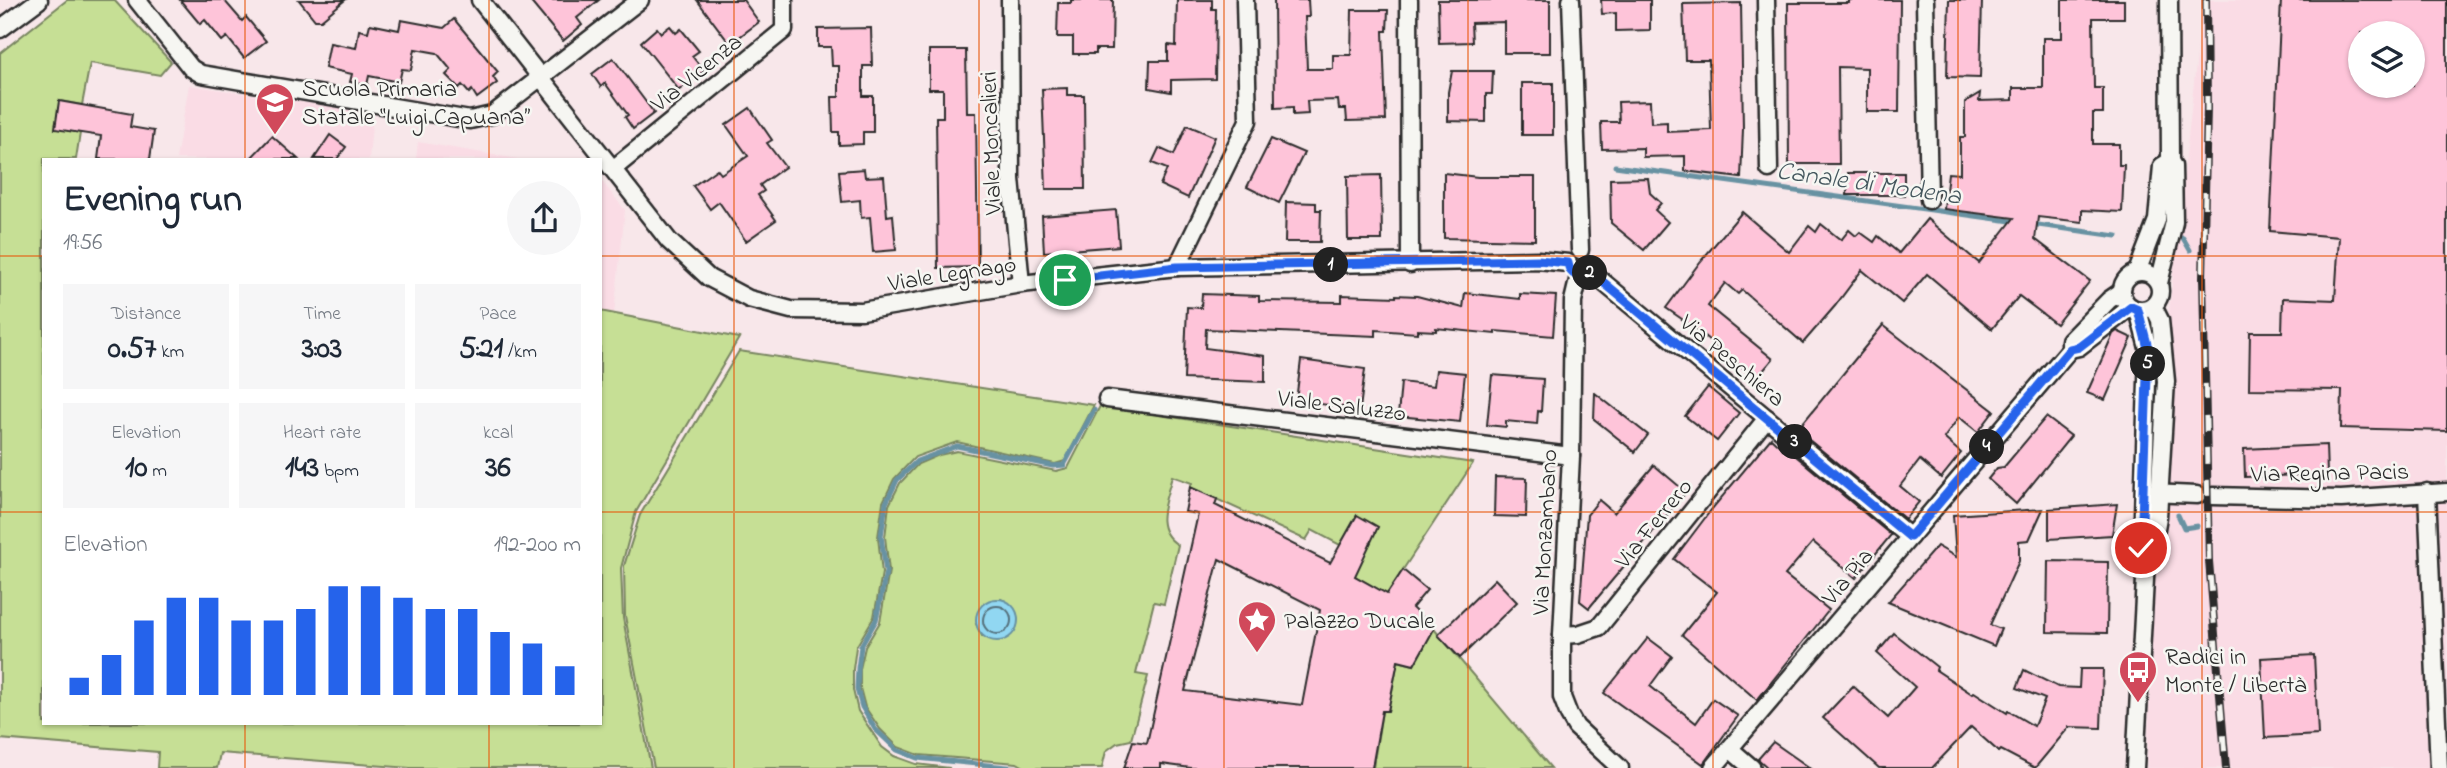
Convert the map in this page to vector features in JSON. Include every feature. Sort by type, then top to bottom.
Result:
[{"type":"street","points":[[0,29],[39,0]]},
{"type":"street","points":[[137,0],[191,68],[201,74],[470,120],[492,115],[639,0]]},
{"type":"street","name":"Viale Legnago","points":[[480,0],[669,241],[709,278],[749,299],[792,310],[862,311],[1021,284],[1177,267],[1538,260],[1568,263]]},
{"type":"street","name":"Via Vicenza","points":[[613,169],[784,30],[784,0]]},
{"type":"street","name":"Viale Moncalieri","points":[[1010,0],[1011,179],[1021,284]]},
{"type":"street","points":[[1177,267],[1248,121],[1245,0]]},
{"type":"street","points":[[1409,0],[1410,264]]},
{"type":"street","name":"Via Peschiera","points":[[1572,0],[1580,250],[1593,257],[1594,264],[1585,274]]},
{"type":"street","points":[[1766,0],[1769,169]]},
{"type":"street","points":[[1925,0],[1929,200]]},
{"type":"street","points":[[2141,308],[2160,296],[2159,282],[2174,222],[2173,166],[2170,161],[2169,0]]},
{"type":"street","points":[[2135,768],[2146,560],[2153,545],[2152,493],[2166,382],[2160,320],[2125,302],[2122,291],[2126,279],[2137,272],[2157,220],[2162,166],[2170,161]]},
{"type":"street","points":[[1568,263],[1572,254],[1580,250]]},
{"type":"street","name":"Via Peschiera","points":[[1568,263],[1571,272],[1585,274],[1767,418],[1910,537]]},
{"type":"street","points":[[2137,272],[2149,273],[2159,282]]},
{"type":"street","name":"Via Monzambano","points":[[1585,274],[1573,300],[1571,456],[1562,635],[1562,697],[1576,727],[1620,768]]},
{"type":"street","name":"Via Pia","points":[[2070,349],[2070,340],[2109,300],[2122,291]]},
{"type":"street","name":"Via Pia","points":[[1713,768],[2070,349],[2079,347],[2141,308]]},
{"type":"street","name":"Viale Saluzzo","points":[[1107,399],[1571,456]]},
{"type":"street","name":"Via Ferrero","points":[[1562,635],[1578,634],[1599,627],[1767,418]]},
{"type":"street","points":[[2427,492],[2441,716],[2439,768]]},
{"type":"street","name":"Via Regina Pacis","points":[[2152,493],[2341,499],[2447,492]]},
{"type":"street","points":[[1730,749],[1752,768]]},
{"type":"shaded area","points":[[2203,0],[2447,0],[2447,715],[2433,715],[2437,768],[2147,768],[2163,367]]},
{"type":"shaded area","name":"Scuola Primaria Statale “Luigi Capuana”","points":[[189,85],[373,113],[369,158],[176,158]]},
{"type":"shaded area","points":[[418,142],[512,158],[416,158]]},
{"type":"shaded area","points":[[602,181],[625,210],[614,314],[602,311]]},
{"type":"green space","points":[[67,0],[114,0],[171,62],[160,75],[90,63],[82,105],[60,101],[55,128],[80,133],[76,158],[42,158],[42,725],[602,725],[602,311],[739,338],[636,512],[621,568],[623,618],[651,768],[410,768],[220,753],[217,768],[157,768],[158,752],[0,739],[0,53]]},
{"type":"green space","points":[[739,351],[1094,405],[1065,461],[1055,464],[957,442],[915,457],[894,479],[883,502],[878,537],[882,573],[874,617],[856,647],[853,669],[853,690],[858,711],[882,747],[894,756],[916,764],[950,768],[654,768],[625,616],[624,566],[640,515]]},
{"type":"green space","points":[[1100,406],[1473,463],[1387,594],[1355,576],[1357,515],[1340,545],[1312,530],[1306,540],[1190,487],[1192,483],[1172,476],[1164,505],[1163,523],[1165,531],[1178,545],[1164,604],[1154,602],[1136,674],[1148,676],[1131,740],[1117,743],[1106,751],[1102,768],[1026,768],[1017,763],[919,755],[898,747],[880,729],[865,707],[860,688],[860,669],[865,647],[880,622],[889,571],[885,537],[889,505],[900,483],[918,464],[957,451],[1056,471],[1068,468]],"holes":[[[1001,599],[1007,602],[1017,616],[1013,632],[1009,637],[982,636],[976,624]]]},
{"type":"green space","points":[[1434,629],[1551,768],[1373,768],[1382,711],[1388,711],[1398,661],[1414,665]]},
{"type":"water","points":[[997,599],[1012,605],[1018,620],[1012,635],[997,641],[982,635],[976,620],[982,605]]},
{"type":"building","points":[[180,0],[224,0],[242,21],[246,17],[266,41],[244,58],[227,37],[222,41],[205,20],[200,24]]},
{"type":"building","points":[[299,0],[345,0],[321,20],[315,20]]},
{"type":"building","points":[[529,0],[599,0],[577,18],[582,25],[563,41]]},
{"type":"building","points":[[697,0],[743,0],[759,22],[730,44]]},
{"type":"building","points":[[1071,0],[1113,0],[1112,49],[1096,49],[1096,54],[1073,54],[1073,37],[1057,37],[1058,3],[1071,3]]},
{"type":"building","points":[[1177,0],[1212,0],[1212,9],[1216,9],[1215,79],[1171,80],[1171,92],[1149,88],[1150,61],[1168,61],[1168,45],[1176,46]]},
{"type":"building","points":[[1274,0],[1308,0],[1309,17],[1305,17],[1307,69],[1333,69],[1333,55],[1351,55],[1352,10],[1388,10],[1387,31],[1383,31],[1386,120],[1347,121],[1346,109],[1339,109],[1338,100],[1307,101],[1308,114],[1293,115],[1293,107],[1275,108]]},
{"type":"building","points":[[1438,0],[1550,0],[1550,53],[1504,53],[1504,22],[1471,23],[1472,42],[1439,43]]},
{"type":"building","points":[[1601,0],[1650,0],[1650,30],[1616,31],[1616,13],[1602,14]]},
{"type":"building","points":[[1849,0],[1900,0],[1899,112],[1867,112],[1867,68],[1838,67],[1839,164],[1789,164],[1788,3],[1849,3]]},
{"type":"building","points":[[1949,0],[1982,0],[1980,78],[1947,77]]},
{"type":"building","points":[[2062,0],[2124,0],[2124,18],[2093,18],[2094,88],[2103,88],[2103,113],[2093,113],[2093,144],[2119,144],[2119,165],[2124,165],[2122,212],[2082,210],[2082,222],[2038,217],[2035,239],[2090,281],[2056,324],[2019,296],[1992,329],[1927,274],[1902,303],[1862,270],[1803,343],[1742,290],[1738,294],[1725,283],[1708,306],[1773,359],[1756,379],[1666,308],[1742,212],[1789,252],[1809,226],[1816,232],[1821,224],[1841,240],[1849,230],[1856,236],[1860,232],[1874,242],[1878,236],[1899,253],[1927,219],[1979,263],[2014,218],[1944,209],[1948,173],[1960,174],[1960,137],[1965,137],[1965,102],[1980,93],[1979,101],[2013,100],[2013,88],[2043,88],[2043,38],[2062,38]]},
{"type":"building","points":[[2281,0],[2447,0],[2447,431],[2341,428],[2342,390],[2249,389],[2250,332],[2282,332],[2283,298],[2335,300],[2339,237],[2270,231]]},
{"type":"building","points":[[1741,3],[1741,178],[1685,171],[1685,156],[1643,157],[1643,148],[1602,149],[1601,122],[1619,122],[1618,102],[1650,101],[1651,123],[1667,122],[1667,132],[1711,130],[1709,60],[1685,60],[1683,4]]},
{"type":"building","points":[[454,19],[498,72],[493,77],[497,83],[477,98],[472,90],[469,93],[462,85],[459,88],[446,75],[451,70],[437,53],[415,49],[411,70],[402,69],[399,82],[369,76],[367,85],[350,82],[352,74],[325,68],[330,43],[356,48],[359,30],[368,32],[370,24],[399,30],[401,20],[444,28]]},
{"type":"building","points":[[670,26],[676,33],[681,29],[699,51],[692,56],[704,71],[679,90],[641,42],[657,28],[661,33]]},
{"type":"building","points":[[871,28],[872,66],[863,66],[863,96],[873,96],[873,132],[863,132],[863,144],[839,145],[839,132],[833,132],[832,97],[839,97],[839,66],[832,66],[831,47],[818,47],[818,29]]},
{"type":"building","points":[[929,50],[966,50],[967,113],[976,113],[978,267],[938,268],[936,117],[943,117],[943,89],[929,89]]},
{"type":"building","points":[[613,58],[654,113],[633,129],[625,117],[628,115],[605,83],[601,87],[592,74]]},
{"type":"building","points":[[1452,71],[1493,71],[1492,94],[1486,94],[1486,122],[1448,121],[1448,92]]},
{"type":"building","points":[[1522,83],[1553,83],[1553,135],[1522,135]]},
{"type":"building","points":[[1067,88],[1067,95],[1084,95],[1085,189],[1046,189],[1042,89]]},
{"type":"building","points":[[59,101],[132,114],[130,127],[154,131],[150,158],[98,158],[101,136],[55,129]]},
{"type":"building","points":[[750,108],[772,140],[767,143],[785,167],[760,185],[764,191],[758,195],[776,220],[746,241],[719,202],[710,209],[693,186],[717,169],[721,174],[748,156],[726,125]]},
{"type":"building","points":[[1187,125],[1215,137],[1188,198],[1160,185],[1167,169],[1152,163],[1159,148],[1174,155]]},
{"type":"building","points":[[330,135],[346,147],[338,158],[315,158]]},
{"type":"building","points":[[272,136],[297,158],[251,158]]},
{"type":"building","points":[[1271,139],[1304,153],[1279,203],[1247,187]]},
{"type":"building","points":[[864,169],[865,177],[884,176],[887,216],[893,215],[896,250],[873,252],[870,217],[861,218],[860,200],[842,202],[839,171]]},
{"type":"building","points":[[1444,173],[1478,177],[1535,177],[1535,240],[1444,238]]},
{"type":"building","points":[[1848,173],[1904,173],[1904,195],[1847,195]]},
{"type":"building","points":[[1381,175],[1382,240],[1348,240],[1347,176]]},
{"type":"building","points":[[1648,178],[1650,193],[1661,203],[1655,210],[1668,222],[1644,250],[1611,223],[1610,179]]},
{"type":"building","points":[[1286,202],[1316,203],[1316,210],[1321,210],[1320,242],[1285,242]]},
{"type":"building","points":[[1116,210],[1119,246],[1044,252],[1042,216]]},
{"type":"building","points":[[1465,293],[1520,299],[1520,294],[1556,296],[1553,336],[1436,328],[1436,331],[1417,330],[1417,333],[1376,330],[1376,336],[1206,329],[1205,348],[1265,356],[1265,382],[1184,379],[1187,307],[1201,308],[1202,294],[1259,296],[1259,301],[1342,302],[1342,295],[1417,296],[1463,308]]},
{"type":"building","points":[[1883,325],[1994,411],[1978,432],[1959,417],[1944,438],[1961,453],[1941,478],[1920,460],[1900,486],[1919,502],[1905,519],[1797,430]]},
{"type":"building","points":[[2117,331],[2132,338],[2105,400],[2087,393],[2113,334]]},
{"type":"building","points":[[1301,360],[1365,369],[1360,409],[1296,401]]},
{"type":"building","points":[[1436,370],[1465,373],[1460,422],[1398,416],[1401,382],[1434,386]]},
{"type":"building","points":[[1492,375],[1543,379],[1541,412],[1538,411],[1537,424],[1506,421],[1506,427],[1487,425]]},
{"type":"building","points":[[1708,387],[1739,413],[1717,441],[1685,416]]},
{"type":"building","points":[[1595,393],[1648,435],[1635,452],[1594,419]]},
{"type":"building","points":[[2046,417],[2071,436],[2016,504],[1988,479],[1997,468],[2004,467]]},
{"type":"building","points":[[1771,438],[1891,535],[1856,578],[1813,542],[1785,575],[1829,610],[1757,700],[1682,635],[1717,592],[1674,559]]},
{"type":"building","points":[[2326,445],[2327,474],[2245,477],[2244,449]]},
{"type":"building","points":[[1654,465],[1686,492],[1589,608],[1580,601],[1587,515],[1599,500],[1614,513]]},
{"type":"building","points":[[1495,477],[1527,478],[1526,517],[1494,516]]},
{"type":"building","points":[[1190,487],[1217,499],[1215,505],[1330,563],[1357,515],[1378,527],[1355,576],[1387,594],[1403,570],[1427,590],[1412,608],[1434,629],[1414,665],[1398,661],[1388,711],[1382,711],[1372,768],[1191,768],[1161,764],[1161,768],[1124,768],[1133,741],[1147,743],[1198,514],[1185,512]],"holes":[[[1219,559],[1320,610],[1302,705],[1185,691]]]},
{"type":"building","points":[[2117,504],[2112,535],[2049,539],[2049,509]]},
{"type":"building","points":[[2043,509],[2029,540],[2019,541],[2019,561],[1990,625],[2001,629],[1994,646],[1888,602],[1937,546],[1956,557],[1953,515]]},
{"type":"building","points":[[2048,561],[2108,562],[2107,633],[2047,632]]},
{"type":"building","points":[[1495,579],[1517,602],[1460,658],[1438,635]]},
{"type":"building","points":[[1894,633],[1937,667],[1936,670],[1972,694],[1974,692],[2034,726],[2045,699],[2017,688],[2024,670],[2058,687],[2079,688],[2080,669],[2103,669],[2101,728],[2069,727],[2035,768],[2001,750],[1999,752],[1971,727],[1932,768],[1879,768],[1823,718],[1853,686],[1888,718],[1915,687],[1877,653]]},
{"type":"building","points":[[1648,638],[1672,656],[1650,686],[1696,723],[1713,699],[1738,716],[1703,764],[1604,693]]},
{"type":"building","points":[[2314,655],[2318,735],[2265,738],[2261,658]]},
{"type":"building","points":[[1773,742],[1810,768],[1768,768],[1758,759]]},
{"type":"waterway","name":"Canale di Modena","points":[[1615,166],[2018,222]]},
{"type":"waterway","name":"Canale di Modena","points":[[2031,224],[2117,236]]},
{"type":"waterway","name":"Canale di Modena","points":[[2183,238],[2190,250]]},
{"type":"waterway","points":[[1017,768],[917,758],[897,750],[875,729],[862,707],[857,689],[858,668],[861,646],[876,620],[886,572],[881,536],[886,503],[897,480],[917,461],[957,446],[1053,466],[1064,465],[1094,410]]},
{"type":"waterway","name":"Canale di Modena","points":[[2178,515],[2184,528],[2197,526]]},
{"type":"railway","points":[[2206,0],[2207,108],[2203,278],[2209,561],[2226,768]]},
{"type":"place","name":"Scuola Primaria Statale “Luigi Capuana”","points":[[275,136]]},
{"type":"place","name":"Palazzo Ducale","points":[[1257,654]]},
{"type":"place","name":"Radici in Monte / Libertà","points":[[2138,704]]},
{"type":"route","points":[[1065,280],[1177,267],[1538,260],[1568,263],[1573,274],[1584,276],[1591,272],[1910,537],[2070,349],[2079,347],[2131,307],[2138,310],[2148,348],[2141,548]]}]
